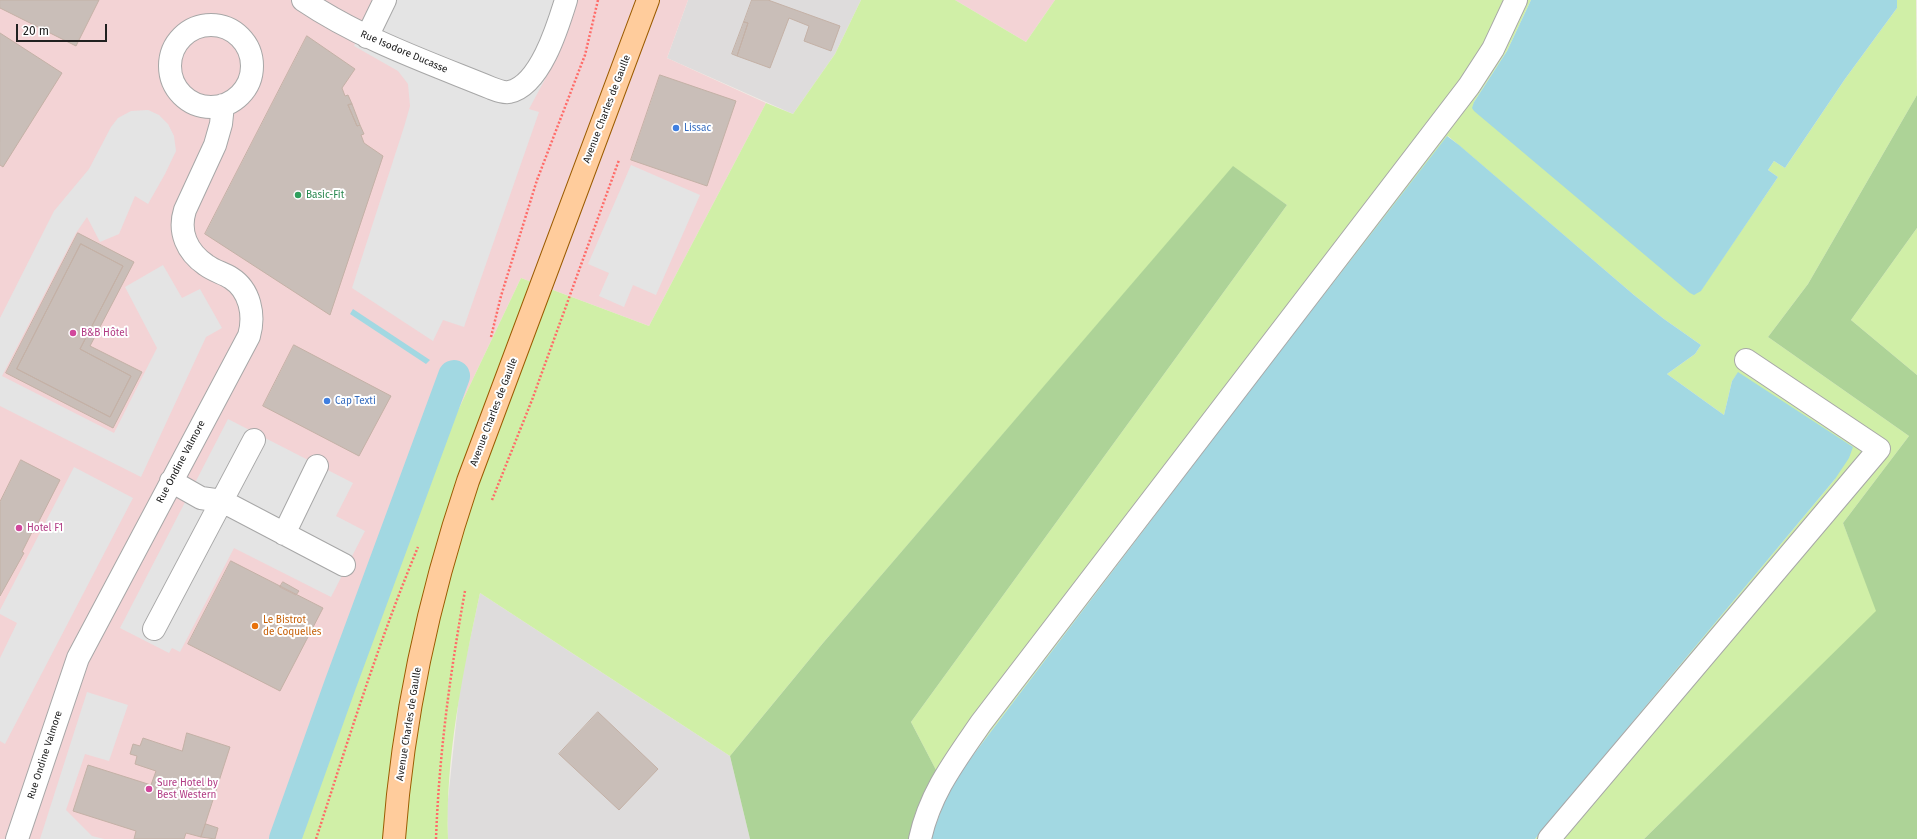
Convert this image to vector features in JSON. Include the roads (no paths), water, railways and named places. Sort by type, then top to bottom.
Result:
[{"type":"main road","name":"Avenue Charles de Gaulle","points":[[394,839],[401,762],[410,703],[430,608],[447,546],[468,481],[648,0]]},
{"type":"street","name":"Rue Isodore Ducasse","points":[[303,0],[333,20],[367,37],[491,88],[510,92],[526,83],[539,68],[556,32],[566,0]]},
{"type":"street","points":[[367,37],[385,0]]},
{"type":"street","points":[[920,839],[925,817],[943,777],[981,723],[1469,86],[1493,49],[1516,0]]},
{"type":"street","name":"Rue Ondine Valmore","points":[[17,839],[78,658],[249,336],[253,324],[250,304],[240,287],[232,278],[207,266],[197,258],[190,250],[182,231],[181,220],[218,134],[223,106]]},
{"type":"street","points":[[1549,839],[1879,449],[1746,360]]},
{"type":"street","points":[[154,629],[254,440]]},
{"type":"street","points":[[284,534],[317,466]]},
{"type":"street","points":[[171,481],[201,498],[222,501],[344,565]]},
{"type":"water","points":[[1531,0],[1897,0],[1897,8],[1845,79],[1785,168],[1774,161],[1768,170],[1778,177],[1701,291],[1694,295],[1472,108],[1474,102],[1507,51]]},
{"type":"water","points":[[1447,136],[1634,295],[1664,319],[1701,345],[1695,354],[1667,374],[1724,415],[1732,381],[1738,372],[1853,447],[1849,458],[1835,479],[1535,839],[930,839],[948,793],[961,771],[1253,386]]},
{"type":"water","points":[[353,309],[430,360],[426,364],[350,314]]},
{"type":"waterway","points":[[285,839],[454,376]]},
{"type":"place","name":"Lissac","points":[[676,128]]},
{"type":"place","name":"Basic-Fit","points":[[298,195]]},
{"type":"place","name":"B&B Hôtel","points":[[73,333]]},
{"type":"place","name":"Cap Texti","points":[[327,401]]},
{"type":"place","name":"Hotel F1","points":[[19,528]]},
{"type":"place","name":"Le Bistrot de Coquelles","points":[[255,626]]},
{"type":"place","name":"Sure Hotel by Best Western","points":[[149,789]]}]
